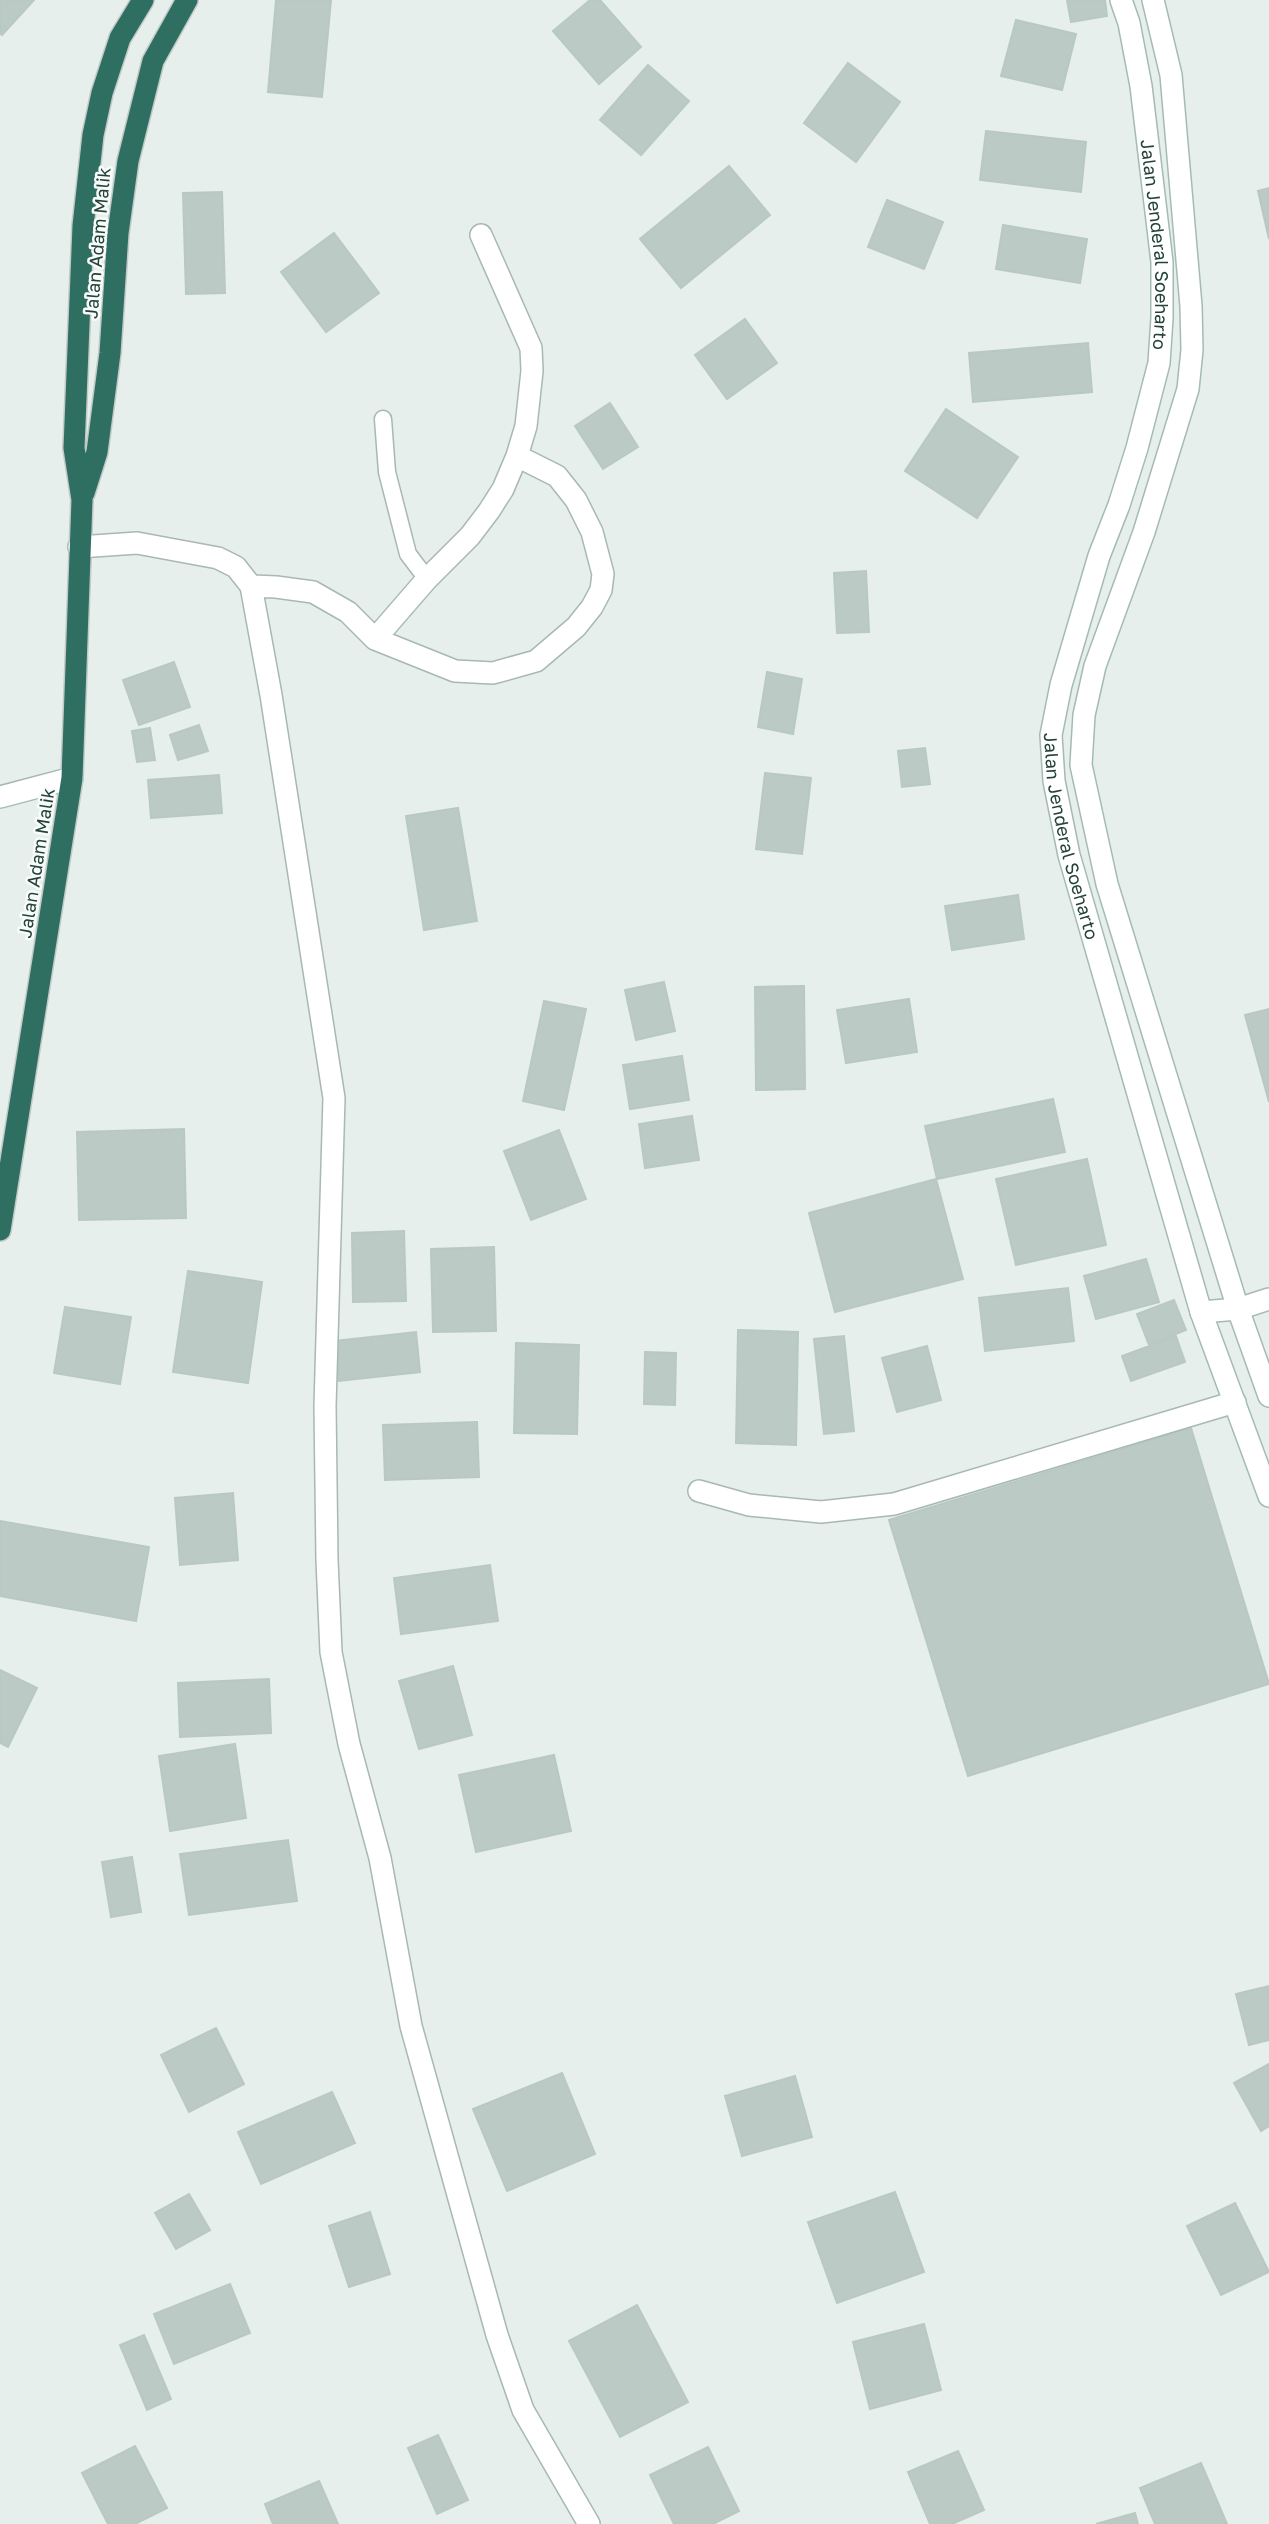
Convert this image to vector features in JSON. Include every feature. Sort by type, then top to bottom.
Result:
[{"type":"highway","name":"Jalan Adam Malik","points":[[82,500],[74,447],[83,226],[93,135],[102,93],[120,38],[143,0]]},
{"type":"highway","name":"Jalan Adam Malik","points":[[0,1230],[72,778],[82,500],[98,440],[110,353],[118,233],[128,161],[153,61],[187,0]]},
{"type":"street","name":"Jalan Jenderal Soeharto","points":[[1121,0],[1129,23],[1141,86],[1161,248],[1160,352],[1137,447],[1119,505],[1098,556],[1061,685],[1051,734],[1054,781],[1069,855],[1201,1312],[1269,1496]]},
{"type":"street","name":"Jalan Jenderal Soeharto","points":[[1153,0],[1171,75],[1191,306],[1192,350],[1188,389],[1144,533],[1095,666],[1084,715],[1081,765],[1107,884],[1238,1309],[1269,1396]]},
{"type":"street","points":[[375,639],[427,579],[470,536],[489,511],[503,489],[526,426],[531,348],[481,234]]},
{"type":"street","points":[[251,586],[313,592],[348,612],[375,639],[455,671],[493,673],[536,661],[576,627],[592,607],[601,590],[603,574],[592,532],[576,500],[557,476],[517,456]]},
{"type":"street","points":[[79,547],[137,543],[218,558],[236,567],[251,586],[334,1098],[325,1406],[331,1652],[349,1744],[380,1858],[411,2026],[497,2335],[523,2410],[584,2522]]},
{"type":"street","points":[[0,797],[72,778]]},
{"type":"street","points":[[1201,1312],[1238,1309],[1269,1299]]},
{"type":"street","points":[[699,1491],[749,1505],[821,1512],[894,1504],[1235,1402]]},
{"type":"lane","points":[[383,419],[387,472],[408,554],[427,579]]},
{"type":"building","points":[[0,0],[34,0],[2,35],[0,33]]},
{"type":"building","points":[[276,0],[331,0],[322,97],[268,92]]},
{"type":"building","points":[[590,0],[600,0],[641,47],[599,84],[553,31]]},
{"type":"building","points":[[1067,0],[1105,0],[1107,16],[1071,22]]},
{"type":"building","points":[[1016,20],[1076,34],[1062,90],[1001,76]]},
{"type":"building","points":[[848,63],[900,102],[856,162],[804,123]]},
{"type":"building","points":[[648,65],[689,101],[641,155],[600,120]]},
{"type":"building","points":[[986,131],[1086,142],[1081,192],[980,180]]},
{"type":"building","points":[[729,166],[770,215],[681,288],[640,239]]},
{"type":"building","points":[[1269,188],[1269,239],[1258,191]]},
{"type":"building","points":[[222,192],[225,293],[186,294],[183,193]]},
{"type":"building","points":[[887,200],[943,222],[924,269],[868,247]]},
{"type":"building","points":[[1003,225],[1087,239],[1080,283],[996,269]]},
{"type":"building","points":[[334,233],[379,293],[326,332],[281,272]]},
{"type":"building","points":[[745,319],[777,363],[727,399],[695,355]]},
{"type":"building","points":[[1088,343],[1092,392],[973,402],[969,353]]},
{"type":"building","points":[[610,403],[638,447],[603,469],[575,426]]},
{"type":"building","points":[[946,409],[1018,457],[977,518],[905,471]]},
{"type":"building","points":[[866,571],[869,632],[837,633],[834,573]]},
{"type":"building","points":[[174,662],[190,707],[139,725],[123,680]]},
{"type":"building","points":[[767,672],[802,679],[793,734],[758,727]]},
{"type":"building","points":[[199,725],[208,751],[178,760],[170,735]]},
{"type":"building","points":[[150,728],[155,760],[137,762],[132,731]]},
{"type":"building","points":[[925,748],[930,784],[902,787],[898,751]]},
{"type":"building","points":[[765,773],[811,778],[802,854],[756,849]]},
{"type":"building","points":[[219,775],[222,813],[151,818],[148,780]]},
{"type":"building","points":[[458,808],[477,921],[424,930],[406,816]]},
{"type":"building","points":[[1018,895],[1024,939],[952,950],[945,906]]},
{"type":"building","points":[[664,982],[675,1031],[636,1040],[625,990]]},
{"type":"building","points":[[804,986],[805,1089],[756,1090],[755,987]]},
{"type":"building","points":[[909,999],[917,1052],[846,1063],[837,1010]]},
{"type":"building","points":[[544,1001],[586,1009],[564,1110],[523,1101]]},
{"type":"building","points":[[1269,1009],[1269,1102],[1245,1015]]},
{"type":"building","points":[[682,1056],[689,1100],[630,1109],[623,1065]]},
{"type":"building","points":[[1053,1099],[1065,1152],[937,1179],[925,1126]]},
{"type":"building","points":[[692,1116],[699,1160],[645,1168],[639,1124]]},
{"type":"building","points":[[184,1129],[186,1218],[79,1220],[77,1132]]},
{"type":"building","points":[[559,1130],[586,1199],[531,1220],[504,1151]]},
{"type":"building","points":[[1087,1159],[1106,1245],[1016,1265],[996,1179]]},
{"type":"building","points":[[936,1179],[963,1279],[835,1312],[809,1213]]},
{"type":"building","points":[[404,1231],[406,1301],[353,1302],[352,1233]]},
{"type":"building","points":[[494,1247],[496,1331],[433,1332],[431,1249]]},
{"type":"building","points":[[1146,1259],[1159,1302],[1096,1319],[1084,1276]]},
{"type":"building","points":[[188,1271],[262,1282],[248,1383],[173,1372]]},
{"type":"building","points":[[1068,1288],[1074,1341],[985,1351],[979,1298]]},
{"type":"building","points":[[1174,1300],[1186,1330],[1149,1345],[1137,1314]]},
{"type":"building","points":[[65,1307],[131,1317],[120,1384],[54,1373]]},
{"type":"building","points":[[738,1330],[798,1332],[796,1445],[736,1443]]},
{"type":"building","points":[[416,1332],[420,1372],[339,1381],[335,1341]]},
{"type":"building","points":[[844,1336],[854,1431],[824,1434],[814,1339]]},
{"type":"building","points":[[1176,1336],[1185,1362],[1131,1381],[1122,1356]]},
{"type":"building","points":[[516,1343],[579,1345],[577,1434],[514,1433]]},
{"type":"building","points":[[927,1346],[941,1400],[897,1412],[882,1358]]},
{"type":"building","points":[[645,1352],[676,1353],[675,1405],[644,1404]]},
{"type":"building","points":[[477,1422],[479,1477],[385,1480],[383,1425]]},
{"type":"building","points":[[1191,1428],[1269,1684],[968,1776],[889,1520]]},
{"type":"building","points":[[233,1493],[238,1560],[180,1565],[175,1498]]},
{"type":"building","points":[[0,1521],[149,1547],[136,1621],[0,1596]]},
{"type":"building","points":[[490,1565],[498,1621],[401,1634],[394,1578]]},
{"type":"building","points":[[453,1666],[472,1735],[419,1749],[399,1681]]},
{"type":"building","points":[[0,1670],[37,1688],[8,1747],[0,1743]]},
{"type":"building","points":[[269,1679],[271,1733],[180,1737],[178,1683]]},
{"type":"building","points":[[235,1744],[246,1818],[170,1831],[159,1756]]},
{"type":"building","points":[[554,1755],[571,1831],[476,1852],[459,1775]]},
{"type":"building","points":[[288,1840],[297,1901],[189,1915],[180,1854]]},
{"type":"building","points":[[132,1857],[141,1912],[111,1917],[102,1862]]},
{"type":"building","points":[[1269,1986],[1269,2040],[1249,2045],[1236,1994]]},
{"type":"building","points":[[216,2028],[244,2084],[189,2112],[161,2055]]},
{"type":"building","points":[[1269,2064],[1269,2126],[1261,2131],[1234,2083]]},
{"type":"building","points":[[562,2073],[595,2154],[507,2191],[473,2109]]},
{"type":"building","points":[[795,2076],[812,2137],[742,2156],[725,2096]]},
{"type":"building","points":[[332,2092],[355,2143],[261,2184],[238,2132]]},
{"type":"building","points":[[895,2192],[924,2272],[837,2303],[808,2222]]},
{"type":"building","points":[[189,2194],[210,2230],[176,2249],[155,2213]]},
{"type":"building","points":[[1235,2203],[1269,2272],[1221,2295],[1187,2226]]},
{"type":"building","points":[[370,2212],[390,2274],[349,2287],[329,2226]]},
{"type":"building","points":[[230,2284],[250,2333],[174,2364],[154,2314]]},
{"type":"building","points":[[637,2305],[688,2402],[620,2437],[569,2341]]},
{"type":"building","points":[[924,2324],[941,2390],[870,2409],[853,2342]]},
{"type":"building","points":[[144,2335],[171,2399],[147,2410],[120,2345]]},
{"type":"building","points":[[438,2435],[468,2500],[437,2514],[408,2448]]},
{"type":"building","points":[[135,2446],[167,2508],[135,2524],[108,2524],[82,2473]]},
{"type":"building","points":[[708,2447],[739,2511],[713,2524],[674,2524],[650,2475]]},
{"type":"building","points":[[958,2451],[984,2510],[952,2524],[930,2524],[908,2472]]},
{"type":"building","points":[[1201,2463],[1227,2524],[1155,2524],[1140,2488]]},
{"type":"building","points":[[319,2481],[338,2524],[273,2524],[265,2504]]},
{"type":"building","points":[[1135,2513],[1138,2524],[1096,2524]]}]
